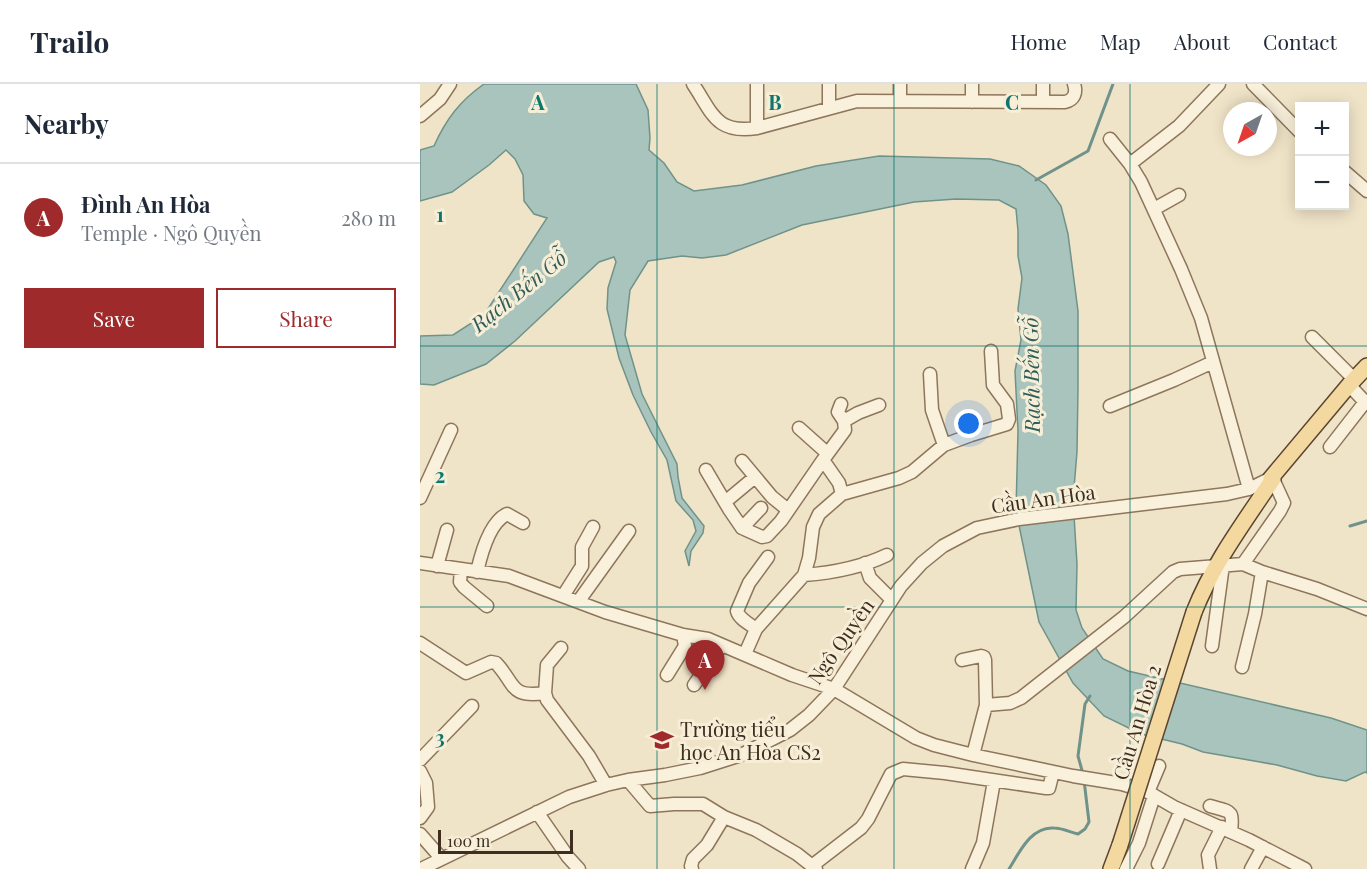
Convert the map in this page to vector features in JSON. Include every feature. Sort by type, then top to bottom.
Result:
[{"type":"main road","name":"Cầu An Hòa 2","points":[[1111,869],[1194,612],[1219,565],[1272,479],[1367,366]]},
{"type":"street","points":[[420,116],[440,99],[450,84]]},
{"type":"street","points":[[693,84],[723,126],[740,130],[757,128],[857,101],[1062,103],[1073,98],[1074,84]]},
{"type":"street","points":[[757,128],[758,84]]},
{"type":"street","points":[[829,84],[829,108]]},
{"type":"street","points":[[900,84],[900,101]]},
{"type":"street","points":[[972,84],[972,102]]},
{"type":"street","points":[[1043,84],[1043,102]]},
{"type":"street","points":[[1130,164],[1179,126],[1219,84]]},
{"type":"street","points":[[1252,84],[1295,128]]},
{"type":"street","points":[[1110,139],[1141,182],[1201,318],[1249,489]]},
{"type":"street","points":[[1349,175],[1367,191]]},
{"type":"street","points":[[1154,209],[1179,195]]},
{"type":"street","points":[[1312,337],[1352,382],[1366,403],[1330,447]]},
{"type":"street","points":[[745,654],[756,628],[804,575],[815,521],[819,514],[842,494],[887,482],[912,472],[944,446],[1009,422],[1006,404],[993,386],[991,351]]},
{"type":"street","points":[[1110,406],[1213,362]]},
{"type":"street","points":[[930,374],[932,410],[944,446]]},
{"type":"street","points":[[706,470],[742,528],[762,537],[768,536],[845,430],[844,421],[838,412],[841,404]]},
{"type":"street","points":[[844,421],[879,405]]},
{"type":"street","points":[[800,428],[825,457],[839,483],[842,494]]},
{"type":"street","points":[[420,498],[451,430]]},
{"type":"street","points":[[742,461],[772,497],[788,510]]},
{"type":"street","points":[[725,502],[755,477]]},
{"type":"street","points":[[1242,564],[1284,503],[1272,479]]},
{"type":"street","name":"Cầu An Hòa","points":[[977,528],[1019,519],[1227,494],[1249,489],[1272,479]]},
{"type":"street","points":[[742,528],[761,508]]},
{"type":"street","points":[[477,572],[482,550],[500,518],[507,514],[523,523]]},
{"type":"street","points":[[563,597],[582,566],[582,547],[593,526]]},
{"type":"street","name":"Ngô Quyền","points":[[421,869],[569,797],[627,780],[700,768],[741,755],[790,730],[809,715],[834,689],[901,586],[921,563],[943,546],[977,528]]},
{"type":"street","points":[[437,566],[447,530]]},
{"type":"street","points":[[578,602],[629,531]]},
{"type":"street","points":[[804,575],[826,573],[877,560],[887,555]]},
{"type":"street","points":[[756,628],[742,619],[737,611],[749,583],[768,557]]},
{"type":"street","points":[[420,563],[509,576],[604,612],[683,635],[708,639],[792,675],[834,689],[916,738],[955,751],[1122,784],[1151,794],[1181,810],[1226,829],[1298,867]]},
{"type":"street","points":[[865,563],[870,578],[892,600]]},
{"type":"street","points":[[986,705],[1010,703],[1021,698],[1124,617],[1173,572],[1180,569],[1242,564],[1317,589],[1367,609]]},
{"type":"street","points":[[1212,646],[1219,565]]},
{"type":"street","points":[[461,569],[460,582],[487,606]]},
{"type":"street","points":[[1242,667],[1255,614],[1262,572]]},
{"type":"street","points":[[667,675],[685,646],[683,635]]},
{"type":"street","points":[[420,643],[466,673],[491,662],[496,663],[518,691],[524,694],[545,693]]},
{"type":"street","points":[[694,685],[722,645]]},
{"type":"street","points":[[561,648],[547,665],[545,693],[547,700],[589,756],[606,785]]},
{"type":"street","points":[[962,660],[981,656],[985,660],[986,705],[974,755]]},
{"type":"street","points":[[420,760],[472,706]]},
{"type":"street","points":[[1126,869],[1139,843],[1159,766]]},
{"type":"street","points":[[627,780],[650,806],[703,804],[724,817],[756,830],[797,854],[815,868],[861,828],[891,774],[897,771],[903,769],[945,773],[1046,788],[1049,788],[1051,784],[1053,772]]},
{"type":"street","points":[[420,771],[426,783],[428,807],[420,818]]},
{"type":"street","points":[[972,869],[983,843],[994,781]]},
{"type":"street","points":[[1210,806],[1229,812],[1233,818],[1208,855],[1210,869]]},
{"type":"street","points":[[1158,864],[1181,810]]},
{"type":"street","points":[[537,812],[574,867]]},
{"type":"street","points":[[692,869],[693,859],[707,845],[724,817]]},
{"type":"street","points":[[420,834],[441,858]]},
{"type":"street","points":[[1251,869],[1263,847]]},
{"type":"water","name":"Rạch Bến Gỗ","points":[[484,84],[636,84],[648,110],[649,150],[664,163],[677,182],[694,191],[742,185],[816,166],[879,156],[990,159],[1019,166],[1046,185],[1061,206],[1068,234],[1078,311],[1077,452],[1073,500],[1077,564],[1076,610],[1082,628],[1103,659],[1128,671],[1331,718],[1367,730],[1367,773],[1346,781],[1317,776],[1277,765],[1203,752],[1182,744],[1141,734],[1104,716],[1073,683],[1039,622],[1016,511],[1018,431],[1015,371],[1021,340],[1018,309],[1022,278],[1018,256],[1016,209],[999,200],[956,199],[914,202],[802,225],[726,255],[702,258],[682,256],[648,261],[630,290],[625,335],[642,394],[677,464],[682,498],[704,526],[703,533],[691,551],[689,566],[685,551],[696,531],[693,520],[676,501],[667,460],[633,395],[619,358],[607,309],[608,288],[616,262],[614,257],[599,262],[515,341],[486,364],[434,385],[420,384],[420,336],[453,335],[484,315],[547,218],[534,214],[524,201],[523,175],[515,159],[506,150],[452,192],[420,201],[420,150],[434,146],[454,111]]},
{"type":"waterway","points":[[1036,180],[1088,151],[1113,84]]},
{"type":"waterway","points":[[1350,526],[1367,521]]},
{"type":"waterway","points":[[1083,774],[1078,756],[1085,704],[1090,696]]},
{"type":"waterway","points":[[1009,869],[1022,848],[1039,831],[1057,828],[1078,834],[1085,829],[1089,822],[1084,780]]},
{"type":"place","name":"Đình An Hòa","points":[[705,690]]},
{"type":"place","name":"Trường tiểu học An Hòa CS2","points":[[662,740]]}]
